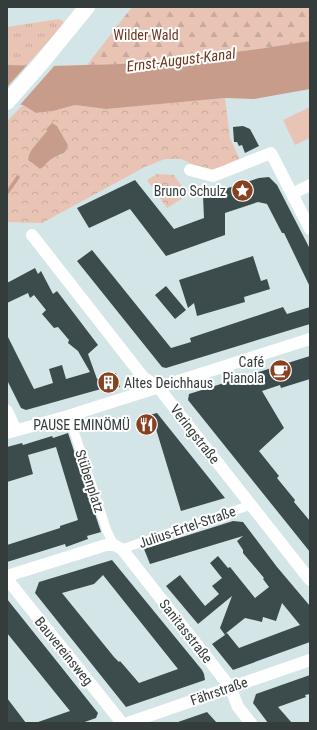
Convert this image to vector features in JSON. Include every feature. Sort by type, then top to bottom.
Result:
[{"type":"main road","points":[[7,102],[42,62],[86,7]]},
{"type":"street","points":[[190,170],[213,176],[271,153],[310,229]]},
{"type":"street","points":[[292,194],[310,185]]},
{"type":"street","name":"Veringstraße","points":[[32,235],[143,377],[158,387],[310,580]]},
{"type":"street","points":[[7,411],[12,432],[68,416],[310,339]]},
{"type":"street","name":"Stübenplatz","points":[[68,416],[106,531],[118,547]]},
{"type":"street","name":"Julius-Ertel-Straße","points":[[7,576],[106,545],[118,547],[245,507],[250,504]]},
{"type":"street","name":"Sanitasstraße","points":[[118,547],[230,687],[238,707],[251,723]]},
{"type":"street","name":"Bauvereinsweg","points":[[7,579],[122,723]]},
{"type":"street","name":"Fährstraße","points":[[128,723],[310,660]]},
{"type":"green space","name":"Wilder Wald","points":[[132,7],[310,7],[310,41],[153,63],[87,65]]},
{"type":"green space","points":[[59,19],[65,23],[26,66],[7,65],[7,27]]},
{"type":"green space","points":[[225,98],[230,138],[244,169],[217,179],[181,159],[165,159],[145,167],[42,223],[7,222],[7,121],[23,105],[36,113],[53,111],[75,105],[106,109]],"holes":[[[57,126],[68,145],[62,155],[54,157],[40,169],[31,163],[32,149],[47,131]]]},
{"type":"green space","points":[[310,107],[310,138],[295,145],[283,120]]},
{"type":"green space","points":[[157,174],[174,175],[188,195],[167,208],[147,180]]},
{"type":"water","name":"Ernst-August-Kanal","points":[[310,41],[310,89],[254,99],[225,98],[106,109],[75,105],[53,111],[36,113],[23,105],[7,102],[7,65],[51,66],[153,63]]},
{"type":"water","points":[[52,123],[57,126],[68,145],[67,149],[64,153],[51,159],[40,169],[28,160],[29,155]]},
{"type":"pier","points":[[28,64],[56,64],[19,106],[7,104],[7,87]]},
{"type":"building","points":[[243,126],[250,129],[259,146],[245,153],[242,145],[239,146],[237,142],[234,142],[233,127]]},
{"type":"building","points":[[269,177],[277,185],[310,249],[310,287],[284,233],[282,233],[267,204],[258,202],[225,213],[225,235],[166,256],[130,209],[89,228],[77,208],[135,180],[174,229],[204,218],[203,196],[259,178]]},
{"type":"building","points":[[92,250],[171,348],[191,342],[190,338],[283,307],[287,314],[310,307],[310,324],[166,368],[162,367],[77,261]]},
{"type":"building","points":[[253,256],[261,281],[267,279],[270,289],[244,297],[245,302],[197,316],[194,303],[188,308],[179,280]]},
{"type":"building","points":[[35,268],[38,274],[41,271],[53,294],[57,291],[98,345],[88,354],[97,379],[116,373],[120,387],[102,392],[101,389],[26,410],[21,408],[7,380],[7,335],[34,389],[53,383],[49,369],[62,365],[66,379],[90,372],[78,351],[68,343],[69,340],[58,327],[54,328],[42,314],[46,310],[34,295],[30,298],[28,293],[7,303],[7,283]]},
{"type":"building","points":[[166,286],[186,310],[175,319],[155,295]]},
{"type":"building","points":[[310,356],[310,379],[281,388],[280,385],[262,391],[284,428],[259,451],[279,476],[277,478],[295,500],[294,502],[310,521],[310,552],[188,400],[189,394]]},
{"type":"building","points":[[157,413],[225,498],[181,511],[156,429],[144,432],[138,427],[138,422],[142,417]]},
{"type":"building","points":[[68,433],[101,532],[87,536],[88,539],[66,547],[65,544],[7,562],[7,545],[60,528],[60,526],[78,520],[56,447],[28,455],[33,474],[7,482],[7,447],[22,443],[23,445],[52,436],[53,438]]},
{"type":"building","points":[[233,521],[243,522],[277,567],[310,606],[310,642],[233,670],[212,644],[225,635],[220,628],[232,596],[198,624],[166,586],[180,575],[205,606],[219,594],[212,586],[222,578],[210,563],[218,556],[228,568],[230,567],[255,598],[269,587],[263,579],[264,578],[243,553],[243,550],[237,541],[243,536],[150,564],[144,549]],"holes":[[[282,603],[300,625],[239,648],[227,633],[225,634],[245,618],[262,622],[263,617],[276,621]]]},
{"type":"building","points":[[112,560],[202,670],[205,680],[126,707],[35,593],[39,582]],"holes":[[[103,575],[178,669],[139,683],[120,661],[119,662],[114,657],[62,593],[94,584]]]},
{"type":"building","points":[[7,599],[98,713],[96,718],[82,723],[38,723],[70,711],[7,633]]},
{"type":"building","points":[[310,675],[310,694],[305,695],[306,697],[278,707],[292,723],[268,723],[253,703],[256,694]]},
{"type":"building","points":[[7,698],[26,723],[7,723]]},
{"type":"building","points":[[207,712],[217,723],[178,723],[178,722]]},
{"type":"waterway","points":[[7,193],[18,177]]},
{"type":"place","name":"Bruno Schulz","points":[[242,191]]},
{"type":"place","name":"Café Pianola","points":[[280,370]]},
{"type":"place","name":"Altes Deichhaus","points":[[109,383]]},
{"type":"place","name":"PAUSE EMINÖMÜ","points":[[146,425]]}]
